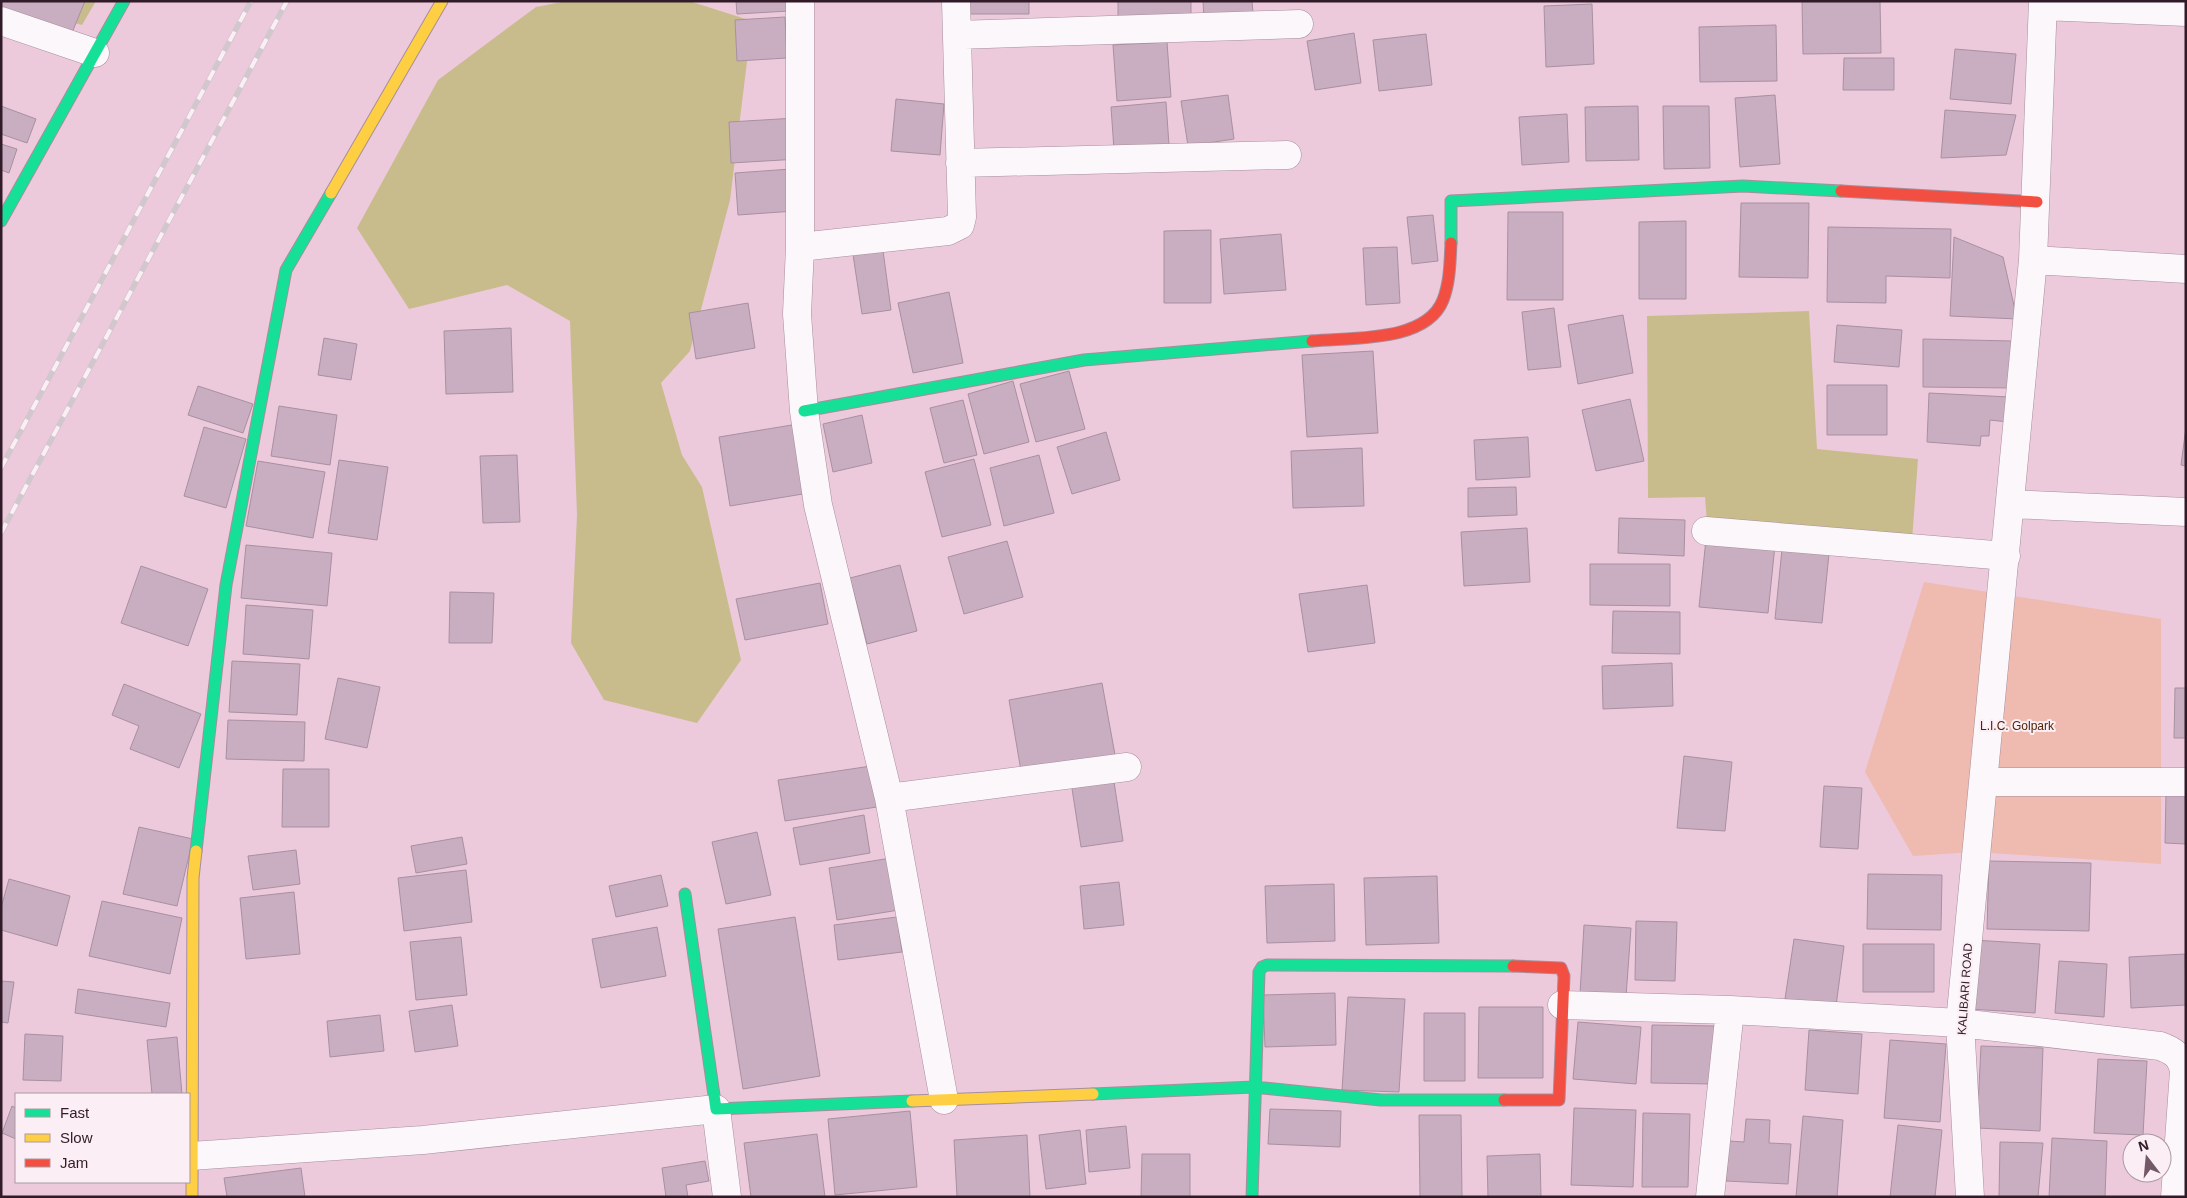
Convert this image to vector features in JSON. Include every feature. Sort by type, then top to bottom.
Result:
[{"type":"street","points":[[1,221],[124,1]]},
{"type":"street","points":[[192,1197],[192,878],[226,585],[286,270],[442,1]]},
{"type":"street","points":[[800,1],[800,247],[797,314],[804,410],[818,504],[889,798],[944,1100]]},
{"type":"street","points":[[800,247],[953,229],[960,225],[962,217],[956,1]]},
{"type":"street","points":[[2043,4],[2186,12]]},
{"type":"street","name":"KALIBARI ROAD","points":[[1970,1197],[1960,1023],[1985,782],[2033,260],[2037,202],[2043,4]]},
{"type":"street","points":[[1,21],[95,53]]},
{"type":"street","points":[[957,36],[1299,24]]},
{"type":"street","points":[[960,163],[1287,155]]},
{"type":"street","points":[[804,410],[1084,360],[1403,333],[1423,325],[1438,311],[1448,292],[1451,201],[1743,186],[2037,202]]},
{"type":"street","points":[[2033,260],[2186,269]]},
{"type":"street","points":[[2010,504],[2186,512]]},
{"type":"street","points":[[1706,531],[2006,556]]},
{"type":"street","points":[[889,798],[1127,767]]},
{"type":"street","points":[[1985,782],[2186,782]]},
{"type":"street","points":[[685,894],[727,1197]]},
{"type":"street","points":[[191,1156],[423,1140],[716,1109],[1254,1087],[1381,1100],[1559,1100],[1564,976],[1561,968],[1553,966],[1267,964],[1262,967],[1259,972],[1254,1087],[1252,1197]]},
{"type":"street","points":[[1562,1005],[1730,1010],[1960,1023],[2160,1046],[2174,1051],[2182,1061],[2184,1071],[2182,1131],[2175,1197]]},
{"type":"street","points":[[1710,1197],[1730,1010]]},
{"type":"green space","name":"L.I.C. Golpark","points":[[1924,582],[2161,619],[2161,864],[1974,852],[1913,856],[1865,772]]},
{"type":"shaded area","points":[[1,1],[96,1],[82,25],[1,3]]},
{"type":"shaded area","points":[[567,1],[689,1],[752,21],[730,200],[690,351],[661,383],[682,455],[702,487],[741,660],[697,723],[604,700],[571,643],[577,515],[570,321],[507,285],[409,309],[357,228],[438,80],[536,7]]},
{"type":"shaded area","points":[[1809,311],[1817,449],[1918,459],[1912,541],[1707,523],[1705,497],[1648,498],[1647,316]]},
{"type":"building","points":[[1,1],[85,1],[69,40],[1,12]]},
{"type":"building","points":[[736,1],[789,1],[789,11],[737,14]]},
{"type":"building","points":[[965,1],[1029,1],[1029,14],[965,14]]},
{"type":"building","points":[[1118,1],[1191,1],[1191,16],[1118,17]]},
{"type":"building","points":[[1203,1],[1252,1],[1253,13],[1204,19]]},
{"type":"building","points":[[1802,1],[1880,1],[1881,53],[1803,54]]},
{"type":"building","points":[[1592,4],[1594,64],[1546,67],[1544,6]]},
{"type":"building","points":[[785,17],[787,58],[737,61],[735,20]]},
{"type":"building","points":[[1776,25],[1777,81],[1700,82],[1699,27]]},
{"type":"building","points":[[1354,33],[1361,83],[1315,90],[1307,41]]},
{"type":"building","points":[[1426,34],[1432,85],[1379,91],[1373,40]]},
{"type":"building","points":[[1167,42],[1171,97],[1117,101],[1113,45]]},
{"type":"building","points":[[1955,49],[2016,54],[2011,104],[1950,99]]},
{"type":"building","points":[[1844,58],[1894,58],[1894,90],[1843,90]]},
{"type":"building","points":[[1228,95],[1234,139],[1188,146],[1181,101]]},
{"type":"building","points":[[1775,95],[1780,164],[1740,167],[1735,98]]},
{"type":"building","points":[[896,99],[944,104],[940,155],[891,151]]},
{"type":"building","points":[[1166,102],[1169,145],[1114,150],[1111,107]]},
{"type":"building","points":[[1,106],[36,119],[27,143],[1,134]]},
{"type":"building","points":[[1638,106],[1639,160],[1586,161],[1585,107]]},
{"type":"building","points":[[1663,106],[1709,106],[1710,168],[1664,169]]},
{"type":"building","points":[[1945,110],[2016,115],[2006,155],[1941,158]]},
{"type":"building","points":[[1567,114],[1569,162],[1522,165],[1519,117]]},
{"type":"building","points":[[796,118],[799,159],[731,163],[729,122]]},
{"type":"building","points":[[1,144],[17,149],[9,173],[1,170]]},
{"type":"building","points":[[791,169],[795,211],[738,215],[735,173]]},
{"type":"building","points":[[1741,203],[1809,203],[1808,278],[1739,277]]},
{"type":"building","points":[[1508,212],[1563,212],[1563,300],[1507,300]]},
{"type":"building","points":[[1433,215],[1438,261],[1412,264],[1407,217]]},
{"type":"building","points":[[1686,221],[1686,299],[1639,299],[1639,222]]},
{"type":"building","points":[[1828,227],[1951,229],[1950,278],[1886,276],[1886,303],[1827,302]]},
{"type":"building","points":[[1211,230],[1211,303],[1164,303],[1164,231]]},
{"type":"building","points":[[1281,234],[1286,290],[1224,294],[1220,239]]},
{"type":"building","points":[[1954,237],[2003,257],[2017,319],[1950,316]]},
{"type":"building","points":[[882,243],[891,310],[862,314],[852,248]]},
{"type":"building","points":[[1397,247],[1400,303],[1366,305],[1363,248]]},
{"type":"building","points":[[949,292],[963,363],[913,373],[898,303]]},
{"type":"building","points":[[748,303],[755,348],[696,359],[689,313]]},
{"type":"building","points":[[1554,308],[1561,367],[1528,370],[1522,312]]},
{"type":"building","points":[[1623,315],[1633,373],[1578,384],[1568,325]]},
{"type":"building","points":[[1837,325],[1902,330],[1899,367],[1834,362]]},
{"type":"building","points":[[511,328],[513,392],[446,394],[444,331]]},
{"type":"building","points":[[324,338],[357,344],[351,380],[318,375]]},
{"type":"building","points":[[1923,339],[2012,341],[2011,388],[1923,387]]},
{"type":"building","points":[[1373,351],[1378,433],[1307,437],[1302,355]]},
{"type":"building","points":[[1069,371],[1085,429],[1036,442],[1020,384]]},
{"type":"building","points":[[1013,381],[1029,442],[984,454],[968,394]]},
{"type":"building","points":[[1827,385],[1887,385],[1887,435],[1827,435]]},
{"type":"building","points":[[198,386],[253,404],[243,433],[188,415]]},
{"type":"building","points":[[1929,393],[2010,397],[2008,422],[1990,420],[1989,436],[1981,436],[1980,446],[1927,442]]},
{"type":"building","points":[[1630,399],[1644,461],[1596,471],[1582,410]]},
{"type":"building","points":[[963,400],[977,455],[944,463],[930,408]]},
{"type":"building","points":[[279,406],[337,415],[330,465],[271,456]]},
{"type":"building","points":[[862,415],[872,463],[833,472],[823,424]]},
{"type":"building","points":[[798,424],[809,493],[730,506],[719,437]]},
{"type":"building","points":[[204,427],[246,439],[226,508],[184,496]]},
{"type":"building","points":[[2186,427],[2186,466],[2181,465]]},
{"type":"building","points":[[1106,432],[1120,480],[1072,494],[1057,447]]},
{"type":"building","points":[[1528,437],[1530,477],[1476,480],[1474,440]]},
{"type":"building","points":[[1362,448],[1364,506],[1293,508],[1291,451]]},
{"type":"building","points":[[517,455],[520,522],[483,523],[480,456]]},
{"type":"building","points":[[1039,455],[1054,513],[1004,526],[990,468]]},
{"type":"building","points":[[974,459],[991,525],[942,537],[925,472]]},
{"type":"building","points":[[339,460],[388,467],[377,540],[328,533]]},
{"type":"building","points":[[258,461],[325,472],[313,538],[246,526]]},
{"type":"building","points":[[1516,487],[1517,515],[1468,517],[1468,488]]},
{"type":"building","points":[[1619,518],[1685,520],[1684,556],[1618,553]]},
{"type":"building","points":[[1527,528],[1530,582],[1464,586],[1461,532]]},
{"type":"building","points":[[1706,539],[1775,545],[1768,613],[1699,607]]},
{"type":"building","points":[[1007,541],[1023,597],[964,614],[948,557]]},
{"type":"building","points":[[246,545],[332,553],[327,606],[241,598]]},
{"type":"building","points":[[1782,549],[1829,554],[1822,623],[1775,619]]},
{"type":"building","points":[[1590,564],[1670,564],[1670,606],[1590,605]]},
{"type":"building","points":[[900,565],[917,631],[867,644],[850,578]]},
{"type":"building","points":[[141,566],[208,589],[188,646],[121,623]]},
{"type":"building","points":[[820,583],[828,624],[745,640],[736,599]]},
{"type":"building","points":[[1367,585],[1375,643],[1308,652],[1299,594]]},
{"type":"building","points":[[450,592],[494,593],[492,643],[449,643]]},
{"type":"building","points":[[246,605],[313,610],[309,659],[243,654]]},
{"type":"building","points":[[1613,611],[1680,612],[1680,654],[1612,653]]},
{"type":"building","points":[[232,661],[300,664],[297,715],[229,712]]},
{"type":"building","points":[[1672,663],[1673,706],[1603,709],[1602,666]]},
{"type":"building","points":[[338,678],[380,687],[367,748],[325,739]]},
{"type":"building","points":[[1102,683],[1115,755],[1021,771],[1009,700]]},
{"type":"building","points":[[124,684],[201,714],[179,768],[130,749],[139,726],[112,715]]},
{"type":"building","points":[[2175,688],[2186,688],[2186,738],[2174,738]]},
{"type":"building","points":[[228,720],[305,722],[304,761],[226,759]]},
{"type":"building","points":[[1684,756],[1732,762],[1725,831],[1677,828]]},
{"type":"building","points":[[871,766],[877,807],[785,821],[778,780]]},
{"type":"building","points":[[283,769],[329,769],[329,827],[282,827]]},
{"type":"building","points":[[1113,775],[1123,841],[1081,847],[1071,782]]},
{"type":"building","points":[[1824,786],[1862,788],[1858,849],[1820,847]]},
{"type":"building","points":[[2166,794],[2186,795],[2186,844],[2165,843]]},
{"type":"building","points":[[864,815],[870,853],[800,865],[793,828]]},
{"type":"building","points":[[139,827],[193,839],[177,906],[123,894]]},
{"type":"building","points":[[757,832],[771,895],[726,904],[712,842]]},
{"type":"building","points":[[462,837],[467,864],[416,873],[411,846]]},
{"type":"building","points":[[296,850],[300,884],[253,890],[248,856]]},
{"type":"building","points":[[891,858],[899,910],[837,920],[829,868]]},
{"type":"building","points":[[1989,861],[2091,863],[2089,931],[1987,929]]},
{"type":"building","points":[[466,870],[472,922],[404,931],[398,878]]},
{"type":"building","points":[[1868,874],[1942,875],[1941,930],[1867,929]]},
{"type":"building","points":[[661,875],[668,906],[616,917],[609,886]]},
{"type":"building","points":[[1437,876],[1439,943],[1366,945],[1364,878]]},
{"type":"building","points":[[9,879],[70,896],[57,946],[1,930],[1,908]]},
{"type":"building","points":[[1119,882],[1124,925],[1084,929],[1080,886]]},
{"type":"building","points":[[1334,884],[1335,941],[1267,943],[1265,886]]},
{"type":"building","points":[[294,892],[300,954],[246,959],[240,898]]},
{"type":"building","points":[[102,901],[182,918],[170,974],[89,956]]},
{"type":"building","points":[[795,917],[820,1076],[743,1089],[718,929]]},
{"type":"building","points":[[897,917],[902,952],[838,960],[834,925]]},
{"type":"building","points":[[1636,921],[1677,922],[1675,981],[1635,980]]},
{"type":"building","points":[[1584,925],[1631,928],[1626,997],[1580,994]]},
{"type":"building","points":[[657,927],[666,976],[601,988],[592,939]]},
{"type":"building","points":[[461,937],[467,995],[416,1000],[410,942]]},
{"type":"building","points":[[1794,939],[1844,946],[1836,1006],[1785,999]]},
{"type":"building","points":[[1973,940],[2040,944],[2035,1013],[1969,1009]]},
{"type":"building","points":[[1863,944],[1934,944],[1934,992],[1863,992]]},
{"type":"building","points":[[2185,954],[2186,1005],[2131,1008],[2129,957]]},
{"type":"building","points":[[2059,961],[2107,964],[2104,1017],[2055,1013]]},
{"type":"building","points":[[1,981],[14,982],[8,1023],[1,1022]]},
{"type":"building","points":[[78,989],[170,1003],[166,1027],[75,1013]]},
{"type":"building","points":[[1335,993],[1336,1045],[1265,1047],[1263,995]]},
{"type":"building","points":[[1348,997],[1405,999],[1399,1092],[1342,1090]]},
{"type":"building","points":[[452,1005],[458,1046],[415,1052],[409,1011]]},
{"type":"building","points":[[1479,1007],[1543,1007],[1543,1078],[1478,1078]]},
{"type":"building","points":[[1424,1013],[1465,1013],[1465,1081],[1424,1081]]},
{"type":"building","points":[[380,1015],[384,1051],[330,1057],[327,1021]]},
{"type":"building","points":[[1578,1022],[1641,1027],[1636,1084],[1573,1079]]},
{"type":"building","points":[[1652,1025],[1715,1026],[1713,1084],[1651,1083]]},
{"type":"building","points":[[1809,1030],[1862,1034],[1858,1094],[1805,1090]]},
{"type":"building","points":[[25,1034],[63,1036],[61,1081],[23,1080]]},
{"type":"building","points":[[177,1037],[182,1093],[152,1093],[147,1040]]},
{"type":"building","points":[[1890,1040],[1946,1044],[1940,1122],[1884,1118]]},
{"type":"building","points":[[1981,1046],[2043,1048],[2040,1131],[1977,1128]]},
{"type":"building","points":[[2098,1059],[2147,1061],[2143,1133],[2094,1133]]},
{"type":"building","points":[[12,1106],[15,1108],[15,1139],[2,1133]]},
{"type":"building","points":[[1574,1108],[1636,1110],[1633,1187],[1571,1185]]},
{"type":"building","points":[[1270,1109],[1341,1111],[1340,1147],[1268,1144]]},
{"type":"building","points":[[910,1111],[917,1187],[835,1195],[828,1119]]},
{"type":"building","points":[[1643,1113],[1690,1114],[1688,1187],[1642,1187]]},
{"type":"building","points":[[1419,1115],[1461,1115],[1462,1197],[1420,1197]]},
{"type":"building","points":[[1803,1116],[1843,1120],[1837,1197],[1796,1197]]},
{"type":"building","points":[[1746,1119],[1770,1120],[1769,1143],[1791,1144],[1788,1184],[1726,1181],[1729,1141],[1744,1142]]},
{"type":"building","points":[[1898,1125],[1942,1130],[1935,1197],[1890,1197]]},
{"type":"building","points":[[1126,1126],[1130,1168],[1089,1172],[1086,1130]]},
{"type":"building","points":[[1080,1130],[1086,1184],[1046,1189],[1039,1135]]},
{"type":"building","points":[[817,1134],[825,1197],[751,1197],[744,1143]]},
{"type":"building","points":[[1027,1135],[1030,1197],[957,1197],[954,1140]]},
{"type":"building","points":[[2052,1138],[2107,1141],[2105,1197],[2049,1197]]},
{"type":"building","points":[[2000,1142],[2043,1143],[2038,1197],[1999,1197]]},
{"type":"building","points":[[1142,1154],[1190,1154],[1190,1197],[1141,1197]]},
{"type":"building","points":[[1540,1154],[1541,1197],[1488,1197],[1487,1156]]},
{"type":"building","points":[[705,1161],[709,1181],[686,1185],[688,1197],[666,1197],[662,1168]]},
{"type":"building","points":[[301,1168],[305,1197],[227,1197],[224,1178]]},
{"type":"railway","points":[[1,468],[251,1]]},
{"type":"railway","points":[[1,533],[287,1]]},
{"type":"traffic: fast","points":[[1,221],[124,1]]},
{"type":"traffic: fast","points":[[1451,243],[1451,201],[1743,186],[1841,191]]},
{"type":"traffic: fast","points":[[196,851],[226,585],[286,270],[331,193]]},
{"type":"traffic: fast","points":[[804,411],[1084,360],[1312,341]]},
{"type":"traffic: fast","points":[[685,894],[716,1109],[912,1101]]},
{"type":"traffic: fast","points":[[1252,1197],[1259,972],[1262,967],[1267,965],[1513,966]]},
{"type":"traffic: fast","points":[[1093,1094],[1254,1087],[1381,1100],[1504,1100]]},
{"type":"traffic: slow","points":[[331,193],[442,1]]},
{"type":"traffic: slow","points":[[192,1197],[193,878],[196,851]]},
{"type":"traffic: slow","points":[[912,1101],[1093,1094]]},
{"type":"traffic: jam","points":[[1841,191],[2037,202]]},
{"type":"traffic: jam","points":[[1312,341],[1386,335],[1404,331],[1421,324],[1434,314],[1443,300],[1450,265],[1451,243]]},
{"type":"traffic: jam","points":[[1504,1100],[1559,1100],[1564,976],[1561,968],[1513,966]]}]
